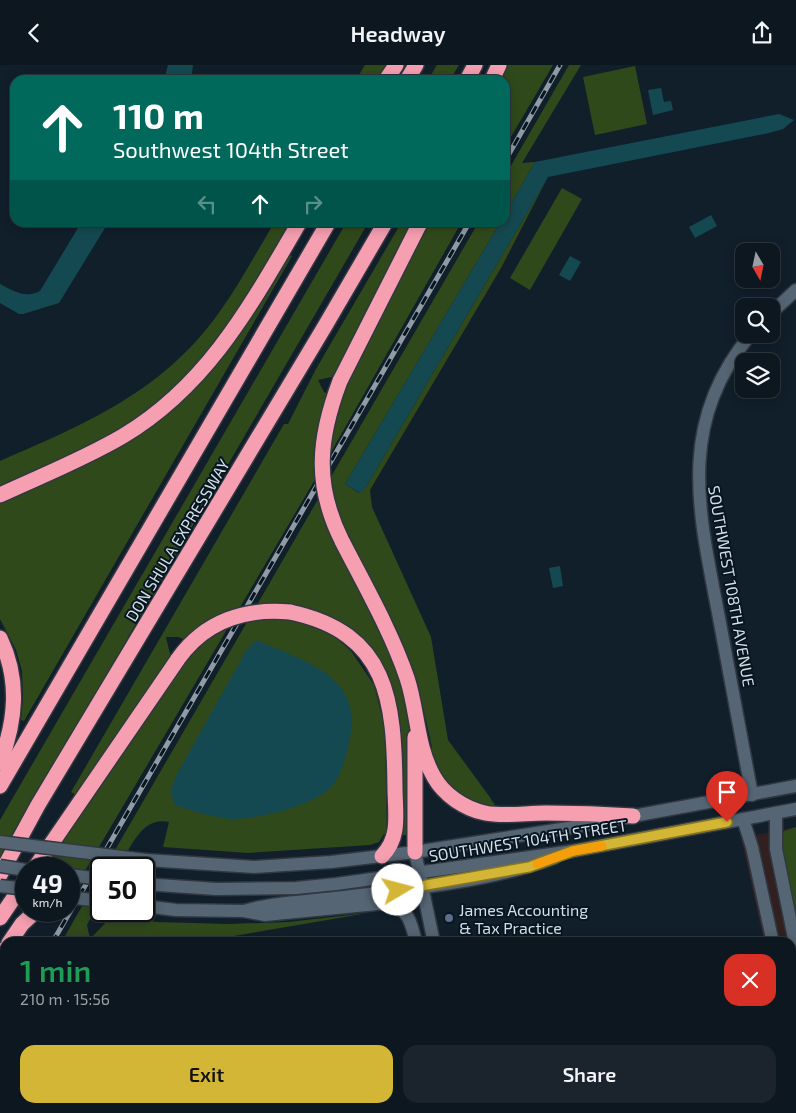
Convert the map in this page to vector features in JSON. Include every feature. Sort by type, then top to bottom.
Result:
[{"type":"highway","points":[[0,495],[91,454],[116,440],[156,413],[185,388],[213,359],[240,322],[297,227]]},
{"type":"highway","name":"DON SHULA EXPRESSWAY","points":[[0,786],[28,742],[326,227]]},
{"type":"highway","name":"DON SHULA EXPRESSWAY","points":[[0,875],[38,805],[383,227]]},
{"type":"highway","points":[[418,227],[340,381],[327,419],[321,462],[328,508],[404,669],[410,686],[416,728],[427,762],[437,781],[450,795],[470,807],[494,814],[581,813],[633,816]]},
{"type":"highway","points":[[43,857],[178,659],[194,640],[222,621],[252,612],[290,612],[329,623],[347,635],[368,656],[385,687],[394,731],[396,825],[394,842],[382,856]]},
{"type":"highway","points":[[0,638],[12,669],[15,689],[11,727],[0,763]]},
{"type":"highway","points":[[415,852],[414,752],[416,728]]},
{"type":"highway","points":[[0,918],[15,896]]},
{"type":"highway","points":[[14,937],[24,922]]},
{"type":"main road","points":[[780,305],[796,290]]},
{"type":"main road","name":"SOUTHWEST 108TH AVENUE","points":[[745,343],[720,380],[711,401],[702,437],[697,473],[704,537],[752,795]]},
{"type":"main road","name":"SOUTHWEST 104TH STREET","points":[[0,842],[146,860],[254,867],[292,866],[415,852],[568,828],[796,786]]},
{"type":"main road","name":"SOUTHWEST 104TH STREET","points":[[155,885],[216,889],[258,889],[336,884],[573,851],[796,809]]},
{"type":"main road","points":[[776,813],[776,849],[794,937]]},
{"type":"main road","points":[[743,819],[752,847],[771,937]]},
{"type":"main road","points":[[244,911],[264,905],[416,888],[529,867],[573,851]]},
{"type":"main road","points":[[415,852],[416,888],[432,937]]},
{"type":"main road","points":[[0,867],[15,869]]},
{"type":"main road","points":[[0,886],[15,888]]},
{"type":"main road","points":[[407,914],[416,888]]},
{"type":"main road","points":[[155,908],[176,911],[244,911],[265,915],[384,903],[399,907],[407,914],[414,937]]},
{"type":"shaded area","points":[[168,65],[193,65],[192,75],[165,75]]},
{"type":"shaded area","points":[[661,88],[664,102],[671,101],[673,110],[653,115],[648,90]]},
{"type":"shaded area","points":[[779,114],[794,120],[783,129],[769,133],[548,177],[366,487],[360,493],[345,484],[498,227],[510,227],[510,205],[535,162]]},
{"type":"shaded area","points":[[711,215],[717,226],[695,238],[689,227]]},
{"type":"shaded area","points":[[79,227],[106,227],[59,303],[19,314],[0,303],[0,284],[24,294],[40,291]]},
{"type":"shaded area","points":[[570,256],[581,262],[570,281],[559,275]]},
{"type":"shaded area","points":[[560,566],[563,586],[553,588],[549,568]]},
{"type":"shaded area","points":[[256,640],[314,666],[334,680],[341,688],[348,702],[351,715],[349,743],[342,768],[335,782],[328,790],[316,798],[271,814],[230,819],[175,805],[170,791],[177,774],[246,651]]},
{"type":"shaded area","points":[[796,827],[796,937],[763,937],[741,838]]},
{"type":"green space","points":[[365,65],[387,65],[381,75],[359,75]]},
{"type":"green space","points":[[437,65],[459,65],[453,75],[431,75]]},
{"type":"green space","points":[[506,65],[553,65],[510,138],[510,75],[501,75]]},
{"type":"green space","points":[[569,65],[581,65],[522,163],[535,162],[510,205],[510,167]]},
{"type":"green space","points":[[635,66],[647,124],[595,135],[583,77]]},
{"type":"green space","points":[[548,177],[501,268],[370,490],[372,507],[431,637],[448,740],[495,805],[492,808],[480,805],[460,795],[446,782],[440,773],[430,752],[432,747],[417,681],[400,642],[340,554],[386,644],[404,692],[410,732],[410,835],[402,835],[402,763],[399,727],[392,693],[380,662],[360,637],[332,618],[293,607],[314,626],[335,637],[351,651],[374,685],[385,729],[387,836],[384,834],[379,842],[370,845],[248,853],[163,847],[169,822],[159,821],[151,824],[137,836],[125,857],[111,857],[476,227],[498,227],[345,484],[359,493],[366,487]]},
{"type":"green space","points":[[562,188],[582,199],[530,290],[510,278]]},
{"type":"green space","points":[[272,227],[290,227],[247,301],[190,374],[151,409],[115,434],[0,488],[0,461],[92,419],[147,385],[172,365],[196,341],[218,314]]},
{"type":"green space","points":[[344,227],[366,227],[0,858],[0,820]]},
{"type":"green space","points":[[399,227],[414,227],[336,376],[318,380],[324,392],[340,400],[426,227],[459,227],[330,454],[93,857],[90,857],[90,862],[80,879],[80,857],[52,857],[161,699],[183,661],[189,641],[178,637],[166,637],[171,658],[78,796],[71,792],[284,424],[288,424],[316,369]]},
{"type":"green space","points":[[286,254],[292,256],[24,721],[21,720],[23,698],[22,671],[16,650],[0,619],[0,500],[151,423]]},
{"type":"green space","points":[[796,827],[796,923],[780,844],[784,831]]},
{"type":"green space","points":[[90,892],[90,919],[87,925],[90,937],[64,937],[73,922],[80,922],[80,910]]},
{"type":"green space","points":[[368,913],[228,937],[92,937],[106,922],[228,924],[288,922]]},
{"type":"railway","points":[[510,152],[560,65]]},
{"type":"railway","points":[[55,937],[467,227]]},
{"type":"slow traffic","points":[[537,864],[573,851],[602,846]]},
{"type":"place","name":"James Accounting & Tax Practice","points":[[449,918]]},
{"type":"route","points":[[398,890],[529,867],[573,851],[727,822]]}]
